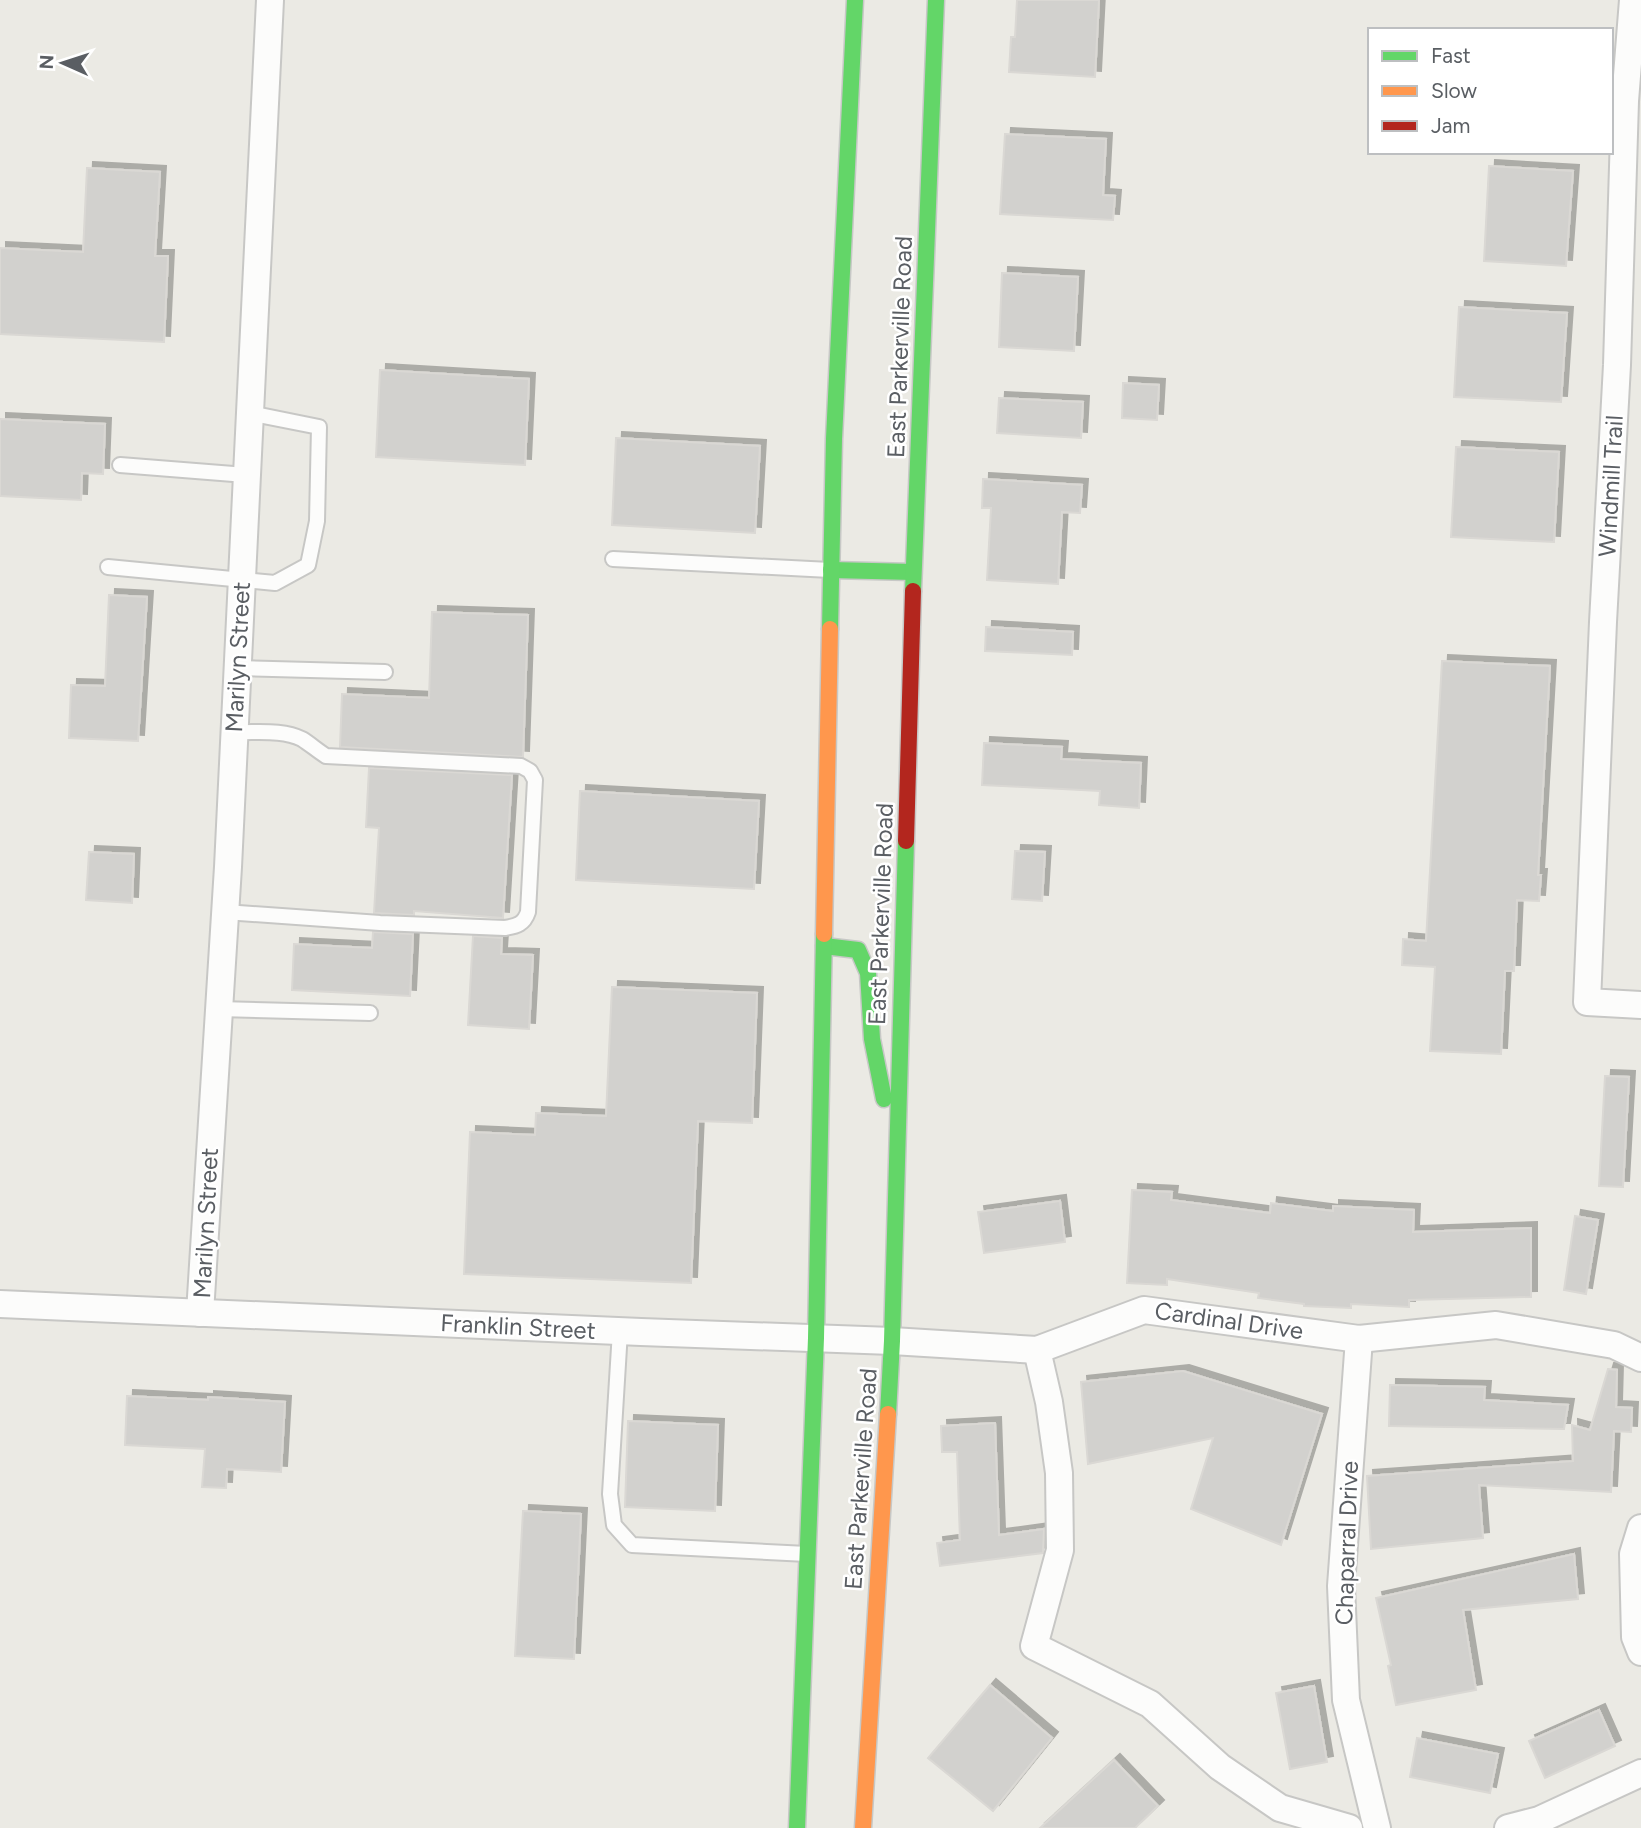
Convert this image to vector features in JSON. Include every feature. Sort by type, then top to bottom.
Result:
[{"type":"main road","name":"East Parkerville Road","points":[[797,1828],[816,1338],[834,439],[855,0]]},
{"type":"main road","name":"East Parkerville Road","points":[[863,1828],[892,1341],[914,572],[936,0]]},
{"type":"main road","points":[[831,570],[914,572]]},
{"type":"main road","points":[[824,946],[858,950],[868,973],[872,1039],[886,1107],[896,1187]]},
{"type":"street","name":"Marilyn Street","points":[[200,1313],[225,912],[270,0]]},
{"type":"street","name":"Windmill Trail","points":[[1633,0],[1625,101],[1617,365],[1602,636],[1587,1002],[1641,1005]]},
{"type":"street","name":"Franklin Street","points":[[0,1304],[892,1341],[1037,1350]]},
{"type":"street","name":"Cardinal Drive","points":[[1037,1350],[1143,1310],[1359,1339],[1496,1325],[1614,1345],[1641,1358]]},
{"type":"street","name":"Chaparral Drive","points":[[1359,1339],[1340,1586],[1346,1700],[1377,1828]]},
{"type":"street","points":[[1037,1350],[1049,1402],[1059,1473],[1060,1550],[1034,1646],[1150,1704],[1220,1767],[1280,1808],[1349,1828]]},
{"type":"street","points":[[1641,1528],[1633,1554],[1635,1637],[1641,1652]]},
{"type":"street","points":[[1508,1828],[1539,1820],[1641,1773]]},
{"type":"lane","points":[[108,567],[275,583],[308,565],[317,521],[319,427],[249,413]]},
{"type":"lane","points":[[120,465],[246,475]]},
{"type":"lane","points":[[613,559],[831,570]]},
{"type":"lane","points":[[237,668],[385,672]]},
{"type":"lane","points":[[225,912],[380,923],[505,928],[517,926],[525,920],[528,912],[535,780],[530,771],[521,766],[326,756],[302,740],[286,735],[234,732]]},
{"type":"lane","points":[[219,1009],[370,1013]]},
{"type":"lane","points":[[620,1331],[611,1494],[614,1525],[632,1545],[807,1554]]},
{"type":"building","points":[[1017,0],[1099,0],[1095,77],[1009,72]]},
{"type":"building","points":[[1005,134],[1106,139],[1103,195],[1115,196],[1113,220],[1000,214]]},
{"type":"building","points":[[1489,166],[1573,171],[1566,266],[1484,261]]},
{"type":"building","points":[[87,168],[160,172],[155,256],[168,256],[164,342],[0,334],[0,248],[83,252]]},
{"type":"building","points":[[1002,273],[1078,277],[1074,351],[999,347]]},
{"type":"building","points":[[1459,307],[1567,313],[1561,402],[1454,397]]},
{"type":"building","points":[[380,370],[529,379],[525,465],[376,457]]},
{"type":"building","points":[[1123,383],[1159,385],[1157,420],[1122,418]]},
{"type":"building","points":[[999,398],[1083,402],[1081,438],[997,433]]},
{"type":"building","points":[[0,419],[105,424],[103,474],[82,473],[81,500],[0,496]]},
{"type":"building","points":[[616,438],[760,446],[755,533],[612,525]]},
{"type":"building","points":[[1456,447],[1559,452],[1554,542],[1451,537]]},
{"type":"building","points":[[983,479],[1082,485],[1080,513],[1062,512],[1058,584],[987,580],[991,508],[982,508]]},
{"type":"building","points":[[109,595],[147,597],[138,741],[69,738],[71,685],[105,686]]},
{"type":"building","points":[[432,612],[528,615],[523,757],[340,747],[342,694],[429,698]]},
{"type":"building","points":[[986,627],[1073,632],[1072,655],[985,651]]},
{"type":"building","points":[[1442,661],[1550,666],[1538,875],[1541,875],[1539,901],[1517,900],[1514,971],[1505,971],[1501,1054],[1430,1051],[1435,967],[1402,965],[1403,939],[1426,941]]},
{"type":"building","points":[[984,743],[1062,747],[1061,759],[1141,763],[1139,808],[1099,805],[1100,791],[982,785]]},
{"type":"building","points":[[369,768],[512,775],[503,918],[414,911],[414,915],[374,913],[379,828],[366,827]]},
{"type":"building","points":[[580,791],[759,801],[754,889],[576,880]]},
{"type":"building","points":[[1015,851],[1045,852],[1042,901],[1012,899]]},
{"type":"building","points":[[89,852],[134,854],[132,903],[86,900]]},
{"type":"building","points":[[373,932],[413,934],[410,996],[292,990],[294,944],[372,948]]},
{"type":"building","points":[[473,936],[502,938],[501,954],[533,955],[529,1029],[468,1025]]},
{"type":"building","points":[[612,987],[757,993],[752,1123],[698,1121],[691,1283],[464,1274],[470,1132],[535,1135],[536,1113],[606,1116]]},
{"type":"building","points":[[1605,1076],[1629,1077],[1623,1187],[1599,1186]]},
{"type":"building","points":[[1132,1190],[1172,1192],[1171,1200],[1270,1213],[1271,1203],[1333,1211],[1333,1206],[1414,1210],[1413,1232],[1531,1228],[1531,1297],[1409,1300],[1409,1307],[1351,1304],[1351,1308],[1304,1306],[1258,1298],[1259,1293],[1167,1279],[1167,1285],[1127,1283]]},
{"type":"building","points":[[1060,1201],[1065,1242],[984,1253],[978,1212]]},
{"type":"building","points":[[1575,1216],[1598,1220],[1586,1294],[1564,1290]]},
{"type":"building","points":[[1608,1369],[1617,1370],[1616,1407],[1632,1408],[1631,1432],[1614,1431],[1611,1492],[1479,1485],[1483,1538],[1371,1549],[1367,1476],[1573,1461],[1572,1425],[1590,1430]]},
{"type":"building","points":[[1183,1371],[1322,1414],[1281,1545],[1191,1509],[1213,1438],[1088,1464],[1081,1382]]},
{"type":"building","points":[[1390,1385],[1485,1387],[1484,1400],[1568,1405],[1564,1429],[1389,1426]]},
{"type":"building","points":[[127,1396],[285,1402],[281,1472],[227,1469],[226,1488],[202,1487],[205,1449],[125,1445]]},
{"type":"building","points":[[628,1421],[718,1425],[715,1511],[625,1507]]},
{"type":"building","points":[[995,1423],[999,1535],[1044,1529],[1043,1553],[940,1566],[937,1543],[960,1540],[957,1452],[942,1452],[941,1426]]},
{"type":"building","points":[[523,1511],[581,1514],[574,1659],[515,1656]]},
{"type":"building","points":[[1574,1554],[1578,1599],[1463,1610],[1476,1690],[1396,1705],[1388,1666],[1391,1665],[1376,1598]]},
{"type":"building","points":[[990,1685],[1052,1738],[993,1811],[928,1758]]},
{"type":"building","points":[[1314,1686],[1327,1762],[1290,1769],[1276,1693]]},
{"type":"building","points":[[1599,1710],[1615,1746],[1545,1778],[1529,1741]]},
{"type":"building","points":[[1417,1738],[1498,1754],[1490,1793],[1410,1777]]},
{"type":"building","points":[[1114,1760],[1158,1806],[1135,1828],[1040,1828]]},
{"type":"traffic: fast","points":[[830,629],[834,439],[855,0]]},
{"type":"traffic: fast","points":[[913,591],[936,0]]},
{"type":"traffic: fast","points":[[831,570],[913,572]]},
{"type":"traffic: fast","points":[[888,1414],[906,841]]},
{"type":"traffic: fast","points":[[797,1828],[816,1338],[824,934]]},
{"type":"traffic: fast","points":[[824,946],[858,950],[868,973],[872,1039],[884,1099]]},
{"type":"traffic: slow","points":[[824,934],[830,629]]},
{"type":"traffic: slow","points":[[863,1828],[888,1414]]},
{"type":"traffic: jam","points":[[906,841],[913,591]]}]
